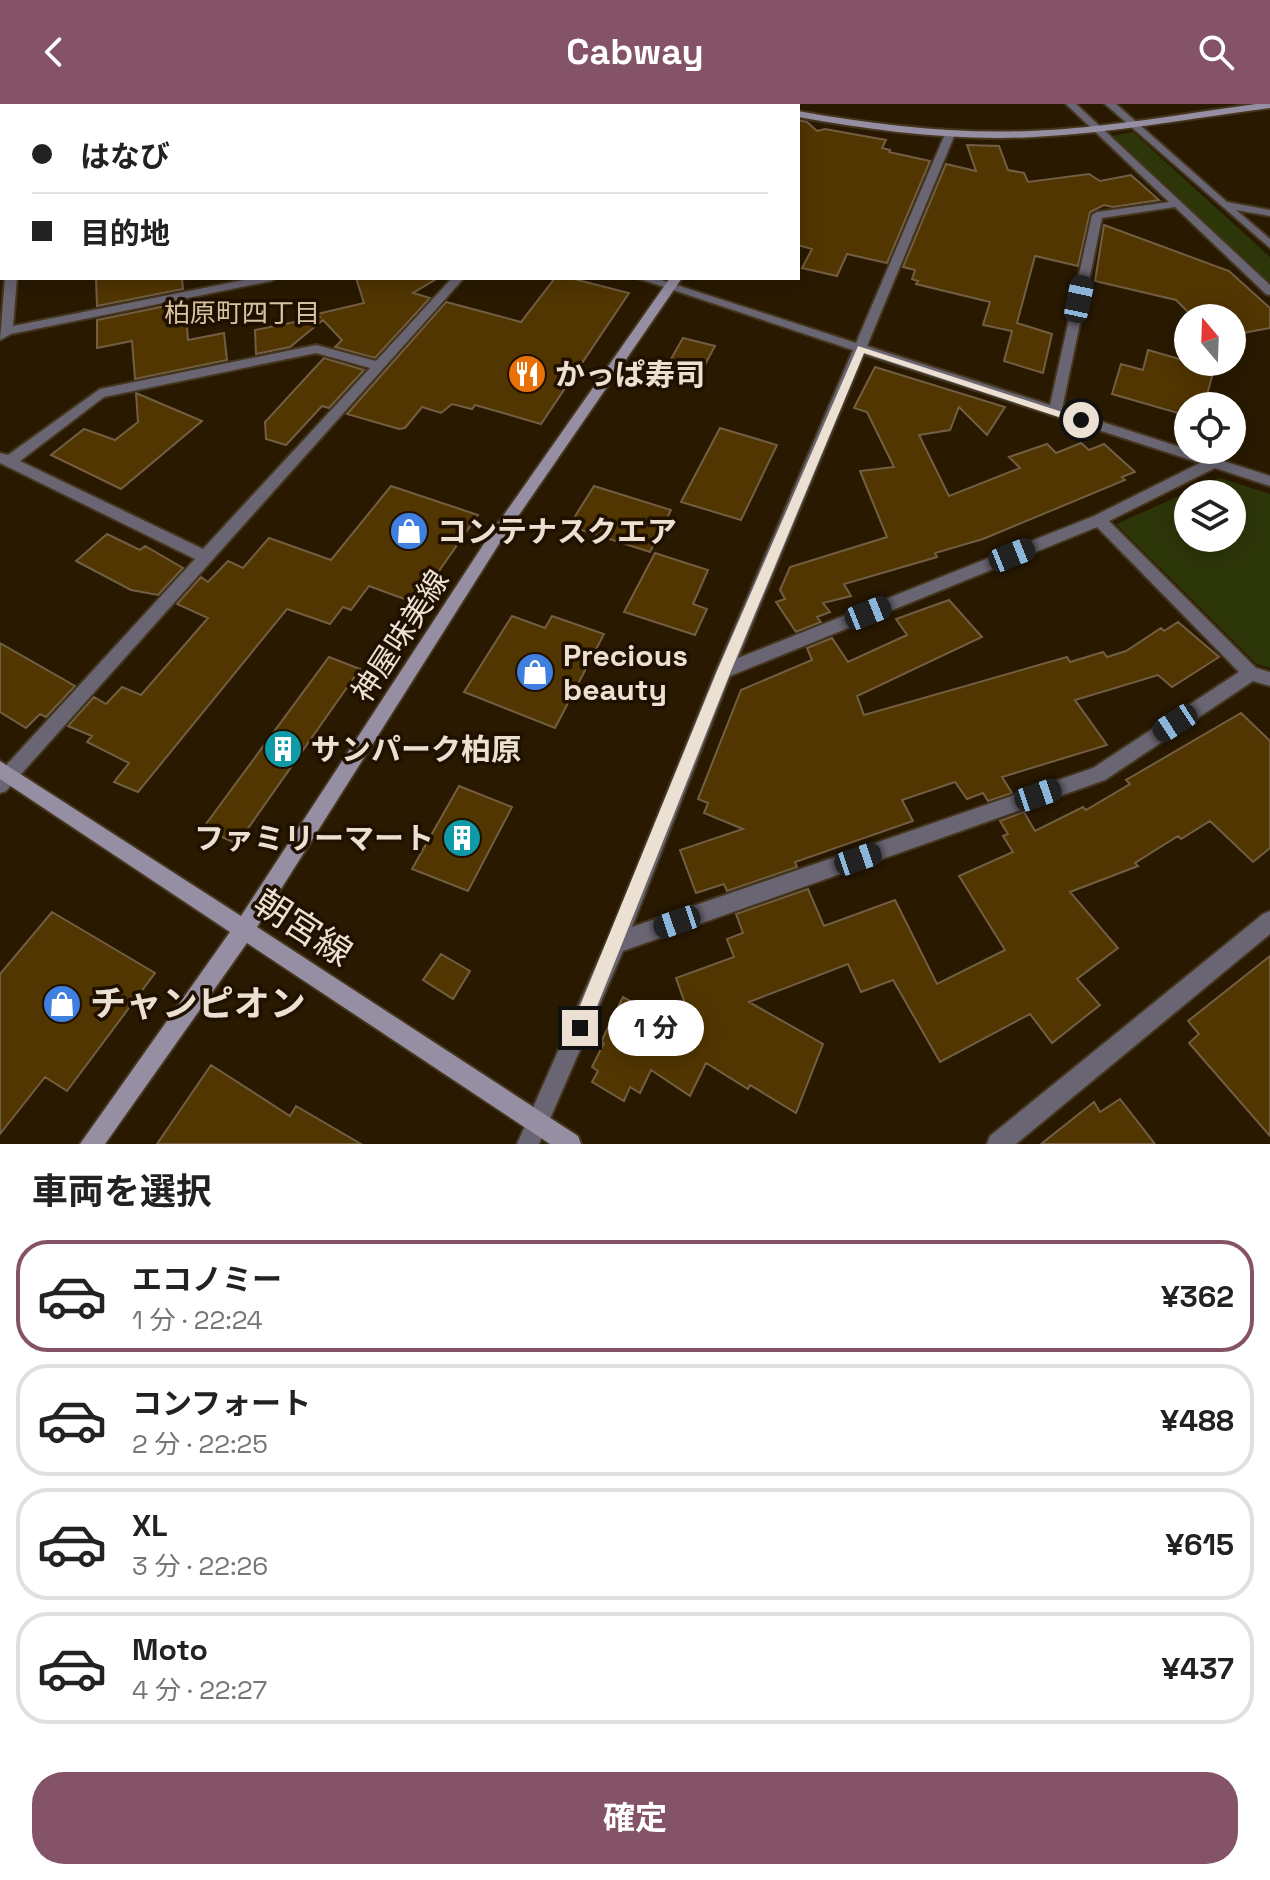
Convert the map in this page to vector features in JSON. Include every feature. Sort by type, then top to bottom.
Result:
[{"type":"street","points":[[1071,104],[1270,291]]},
{"type":"street","points":[[1110,104],[1270,245]]},
{"type":"street","points":[[800,114],[888,130],[1000,135],[1096,128],[1269,105]]},
{"type":"street","points":[[528,1144],[616,943],[724,671],[950,134]]},
{"type":"street","points":[[1055,412],[1097,215],[1177,204]]},
{"type":"street","points":[[1225,205],[1270,213]]},
{"type":"street","points":[[11,280],[3,333],[261,280]]},
{"type":"street","points":[[3,776],[456,280]]},
{"type":"street","points":[[673,282],[861,349],[1174,450]]},
{"type":"street","name":"神屋味美線","points":[[91,1144],[244,930],[494,540],[673,282]]},
{"type":"street","points":[[205,557],[4,460],[100,393],[316,349],[378,366]]},
{"type":"street","points":[[724,671],[1099,520],[1211,464]]},
{"type":"street","points":[[1216,464],[1270,481]]},
{"type":"street","points":[[1099,520],[1251,673],[1270,679]]},
{"type":"street","points":[[616,943],[1099,774],[1251,673]]},
{"type":"street","name":"朝宮線","points":[[3,776],[570,1144]]},
{"type":"street","points":[[998,1144],[1270,921]]},
{"type":"green space","points":[[1133,132],[1270,257],[1270,283],[1112,136]]},
{"type":"green space","points":[[1246,486],[1270,494],[1270,668],[1257,664],[1116,524],[1174,498],[1174,552],[1246,552]]},
{"type":"building","points":[[800,120],[817,131],[825,129],[886,140],[882,148],[889,152],[930,161],[887,263],[847,254],[837,276],[802,268],[812,249],[800,246]]},
{"type":"building","points":[[967,145],[999,146],[1008,170],[1024,173],[1028,182],[1089,174],[1100,181],[1131,175],[1159,200],[1113,207],[1104,205],[1090,212],[1078,266],[1035,256],[1017,323],[1052,334],[1043,373],[1004,361],[1012,331],[983,325],[990,302],[916,284],[918,281],[912,279],[915,270],[903,267],[946,164],[976,171]]},
{"type":"building","points":[[1104,225],[1229,271],[1270,308],[1270,328],[1246,332],[1246,304],[1180,304],[1176,300],[1095,281]]},
{"type":"building","points":[[96,280],[182,280],[183,289],[97,306]]},
{"type":"building","points":[[357,280],[435,280],[413,293],[430,298],[375,358],[335,347],[342,340],[323,320],[290,347],[256,354],[255,330],[320,317],[317,314],[364,303]]},
{"type":"building","points":[[553,280],[578,280],[629,293],[541,424],[475,405],[472,409],[452,404],[441,413],[422,407],[405,428],[399,429],[347,414],[446,302],[521,322]]},
{"type":"building","points":[[185,302],[188,340],[224,333],[227,360],[135,379],[132,341],[97,348],[97,320]]},
{"type":"building","points":[[683,338],[715,346],[701,372],[694,374],[667,366]]},
{"type":"building","points":[[1148,350],[1174,357],[1174,376],[1212,376],[1208,392],[1174,392],[1174,412],[1112,394],[1121,364],[1143,370]]},
{"type":"building","points":[[324,358],[364,370],[329,408],[322,406],[286,445],[266,439],[265,422]]},
{"type":"building","points":[[875,367],[1005,407],[987,435],[959,407],[950,430],[919,435],[949,496],[1020,468],[1009,457],[1047,444],[1056,453],[1081,443],[1089,450],[1104,444],[1135,472],[1122,477],[1125,480],[983,539],[935,553],[937,557],[844,584],[851,596],[823,603],[830,612],[817,617],[821,622],[796,632],[776,602],[785,599],[780,590],[790,567],[887,537],[860,471],[894,467],[867,412],[854,408]]},
{"type":"building","points":[[136,393],[202,421],[121,489],[51,455],[84,429],[115,440],[138,422]]},
{"type":"building","points":[[720,428],[777,445],[741,520],[681,502]]},
{"type":"building","points":[[391,486],[478,515],[432,581],[425,578],[410,601],[369,586],[351,610],[343,607],[330,624],[287,609],[138,792],[114,782],[129,763],[87,742],[92,736],[68,726],[94,697],[106,704],[122,687],[141,695],[208,618],[177,604],[201,577],[208,582],[228,561],[243,568],[269,538],[331,560]]},
{"type":"building","points":[[594,486],[671,510],[650,552],[569,526]]},
{"type":"building","points":[[107,534],[140,550],[145,546],[183,568],[158,595],[131,590],[76,561]]},
{"type":"building","points":[[655,553],[708,570],[693,604],[707,609],[695,635],[624,612]]},
{"type":"building","points":[[949,600],[982,637],[857,696],[864,715],[1067,657],[1070,662],[1103,652],[1107,657],[1126,651],[1161,628],[1164,631],[1178,622],[1219,657],[1172,687],[1158,675],[1075,700],[1107,745],[1002,777],[1012,793],[988,801],[983,793],[967,799],[955,782],[902,800],[913,821],[795,862],[797,867],[727,891],[724,884],[696,893],[680,850],[743,829],[704,813],[708,803],[698,799],[741,690],[812,660],[807,648],[832,638],[848,662],[907,635],[896,619]]},
{"type":"building","points":[[512,616],[545,628],[552,616],[604,634],[555,728],[464,692]]},
{"type":"building","points":[[0,643],[75,686],[46,717],[40,714],[26,728],[0,712]]},
{"type":"building","name":"サンパーク柏原","points":[[329,657],[360,669],[237,844],[203,828]]},
{"type":"building","points":[[1241,713],[1270,741],[1270,848],[1253,862],[1210,821],[1181,839],[1178,836],[1135,863],[1138,866],[1070,892],[1118,948],[1077,979],[1100,1005],[1052,1043],[1030,1014],[940,1062],[893,980],[861,992],[848,964],[749,1002],[823,1044],[796,1113],[706,1063],[690,1096],[651,1070],[640,1093],[630,1087],[624,1101],[592,1082],[598,1071],[592,1067],[604,1043],[601,1042],[623,997],[698,1040],[676,978],[734,957],[727,939],[743,933],[736,914],[808,889],[824,926],[895,900],[937,984],[1005,950],[959,876],[1013,852],[1003,836],[1008,834],[1000,821],[1024,812],[1035,831],[1083,807],[1086,810],[1130,784],[1126,780]]},
{"type":"building","name":"ファミリーマート","points":[[459,786],[512,807],[468,891],[412,869]]},
{"type":"building","points":[[52,912],[155,973],[67,1091],[45,1077],[0,1134],[0,974]]},
{"type":"building","points":[[441,954],[470,971],[453,999],[423,980]]},
{"type":"building","points":[[1270,956],[1270,1136],[1189,1043],[1199,1034],[1188,1021]]},
{"type":"building","points":[[211,1065],[290,1116],[296,1106],[361,1144],[157,1144]]},
{"type":"building","points":[[1120,1099],[1155,1144],[1041,1144],[1094,1102],[1100,1112]]},
{"type":"place","name":"かっぱ寿司","points":[[527,374]]},
{"type":"place","name":"コンテナスクエア","points":[[409,531]]},
{"type":"place","name":"Precious beauty","points":[[535,672]]},
{"type":"place","name":"サンパーク柏原","points":[[283,749]]},
{"type":"place","name":"ファミリーマート","points":[[462,838]]},
{"type":"place","name":"チャンピオン","points":[[62,1004]]},
{"type":"district","name":"柏原町四丁目","points":[[242,313]]},
{"type":"route","points":[[580,1028],[724,671],[861,349],[1081,420]]}]
